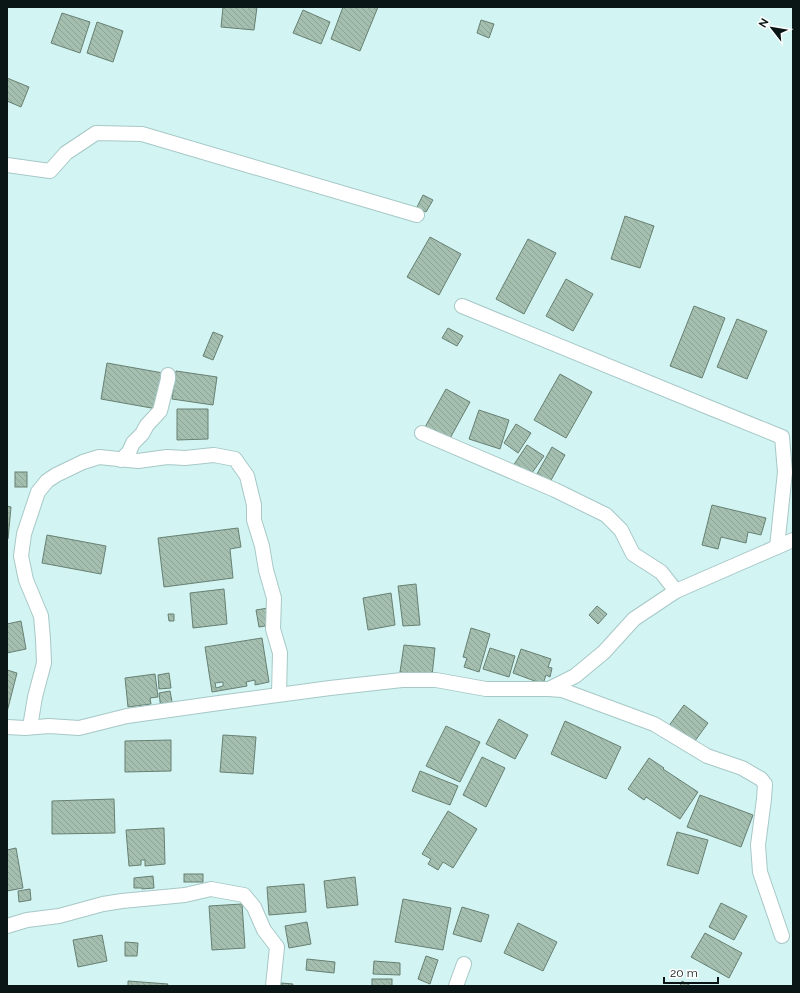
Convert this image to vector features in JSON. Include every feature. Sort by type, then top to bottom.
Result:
[{"type":"street","points":[[7,165],[50,170],[66,153],[96,133],[142,134],[417,215]]},
{"type":"street","points":[[462,306],[782,437],[785,472],[777,547]]},
{"type":"street","points":[[121,460],[129,452],[133,443],[142,434],[147,425],[160,412],[168,375]]},
{"type":"street","points":[[422,433],[555,490],[606,515],[621,530],[634,554],[661,572],[676,591]]},
{"type":"street","points":[[30,727],[35,697],[44,663],[41,616],[26,580],[21,556],[24,534],[38,492],[47,481],[56,475],[84,462],[99,457],[138,461],[167,457],[185,458],[214,455],[235,459],[247,476],[254,505],[254,520],[262,546],[266,570],[274,598],[273,629],[280,653],[279,694]]},
{"type":"street","points":[[550,689],[575,676],[604,652],[634,619],[676,591],[793,540]]},
{"type":"street","points":[[7,727],[49,726],[78,728],[127,716],[279,694],[402,680],[436,680],[486,689],[562,690],[654,724],[707,756],[742,768],[761,779],[765,784],[758,845],[760,872],[782,936]]},
{"type":"street","points":[[7,926],[27,920],[59,916],[103,904],[185,895],[211,889],[244,896],[254,907],[264,930],[277,947],[273,986]]},
{"type":"street","points":[[456,986],[464,964]]},
{"type":"building","points":[[223,7],[257,7],[254,30],[221,27]]},
{"type":"building","points":[[343,7],[378,7],[360,51],[331,39]]},
{"type":"building","points":[[303,10],[330,22],[321,44],[293,33]]},
{"type":"building","points":[[62,13],[90,22],[80,53],[51,43]]},
{"type":"building","points":[[481,20],[494,24],[489,38],[477,33]]},
{"type":"building","points":[[97,22],[123,31],[113,62],[87,53]]},
{"type":"building","points":[[7,78],[29,87],[21,107],[7,101]]},
{"type":"building","points":[[423,195],[433,200],[426,212],[417,207]]},
{"type":"building","points":[[625,216],[654,226],[640,268],[611,259]]},
{"type":"building","points":[[430,237],[461,254],[439,295],[407,277]]},
{"type":"building","points":[[528,239],[556,253],[524,314],[496,299]]},
{"type":"building","points":[[566,279],[593,294],[573,331],[546,316]]},
{"type":"building","points":[[694,306],[725,318],[702,378],[670,366]]},
{"type":"building","points":[[737,319],[767,331],[747,379],[717,367]]},
{"type":"building","points":[[448,328],[463,336],[457,346],[442,338]]},
{"type":"building","points":[[213,332],[223,336],[213,360],[203,356]]},
{"type":"building","points":[[107,363],[163,373],[157,409],[101,399]]},
{"type":"building","points":[[176,371],[217,377],[213,405],[172,399]]},
{"type":"building","points":[[560,374],[592,392],[566,438],[534,420]]},
{"type":"building","points":[[446,389],[470,402],[448,442],[424,429]]},
{"type":"building","points":[[177,409],[208,409],[208,439],[177,440]]},
{"type":"building","points":[[479,410],[509,420],[500,449],[469,439]]},
{"type":"building","points":[[516,424],[531,433],[518,453],[504,443]]},
{"type":"building","points":[[527,445],[544,456],[529,477],[513,466]]},
{"type":"building","points":[[552,447],[565,455],[550,482],[537,474]]},
{"type":"building","points":[[15,472],[27,472],[27,487],[15,487]]},
{"type":"building","points":[[712,505],[766,518],[761,535],[748,532],[746,543],[721,537],[718,549],[702,545]]},
{"type":"building","points":[[7,506],[11,507],[8,539],[7,539]]},
{"type":"building","points":[[238,528],[241,547],[230,549],[233,578],[164,587],[158,538]]},
{"type":"building","points":[[47,535],[106,546],[101,574],[42,563]]},
{"type":"building","points":[[416,584],[420,625],[403,626],[398,586]]},
{"type":"building","points":[[224,589],[227,624],[193,628],[190,593]]},
{"type":"building","points":[[391,593],[395,625],[368,630],[363,598]]},
{"type":"building","points":[[597,606],[607,614],[598,624],[589,615]]},
{"type":"building","points":[[268,608],[271,625],[259,627],[256,610]]},
{"type":"building","points":[[168,614],[174,614],[174,621],[169,621]]},
{"type":"building","points":[[21,621],[26,649],[7,653],[7,624]]},
{"type":"building","points":[[471,628],[490,634],[479,672],[464,667],[467,658],[463,657]]},
{"type":"building","points":[[262,638],[269,682],[255,685],[255,680],[246,682],[247,686],[212,692],[205,647]],"holes":[[[223,682],[223,686],[216,688],[215,683]]]},
{"type":"building","points":[[404,645],[435,648],[432,676],[400,672]]},
{"type":"building","points":[[490,648],[515,656],[509,677],[483,669]]},
{"type":"building","points":[[521,649],[551,659],[548,667],[552,668],[550,677],[546,675],[543,684],[513,673]]},
{"type":"building","points":[[7,670],[17,673],[7,712]]},
{"type":"building","points":[[169,673],[171,688],[159,689],[158,675]]},
{"type":"building","points":[[155,674],[158,697],[150,698],[151,704],[128,707],[125,678]]},
{"type":"building","points":[[170,691],[173,707],[161,709],[159,693]]},
{"type":"building","points":[[684,705],[708,723],[692,745],[668,727]]},
{"type":"building","points":[[499,719],[528,735],[515,759],[486,744]]},
{"type":"building","points":[[565,721],[621,747],[606,779],[551,754]]},
{"type":"building","points":[[446,726],[480,742],[460,782],[426,766]]},
{"type":"building","points":[[223,735],[256,737],[253,774],[220,772]]},
{"type":"building","points":[[171,740],[171,771],[125,772],[125,741]]},
{"type":"building","points":[[482,757],[505,768],[486,807],[463,795]]},
{"type":"building","points":[[649,758],[698,792],[680,819],[646,797],[644,800],[628,789]]},
{"type":"building","points":[[420,771],[458,786],[450,805],[412,791]]},
{"type":"building","points":[[700,795],[753,815],[741,847],[687,827]]},
{"type":"building","points":[[114,799],[115,833],[52,834],[52,801]]},
{"type":"building","points":[[448,811],[477,829],[453,868],[443,862],[438,870],[428,864],[431,859],[422,854]]},
{"type":"building","points":[[164,828],[165,864],[145,866],[145,860],[141,860],[141,865],[129,866],[126,830]]},
{"type":"building","points":[[677,832],[708,840],[698,874],[667,865]]},
{"type":"building","points":[[16,848],[23,888],[7,891],[7,850]]},
{"type":"building","points":[[184,874],[203,874],[203,882],[184,882]]},
{"type":"building","points":[[153,876],[154,888],[134,888],[134,878]]},
{"type":"building","points":[[355,877],[358,905],[327,908],[324,881]]},
{"type":"building","points":[[304,884],[306,912],[269,915],[267,887]]},
{"type":"building","points":[[30,889],[31,900],[19,902],[18,891]]},
{"type":"building","points":[[403,899],[451,908],[443,950],[395,942]]},
{"type":"building","points":[[721,903],[747,916],[734,940],[709,927]]},
{"type":"building","points":[[242,904],[245,948],[212,950],[209,906]]},
{"type":"building","points":[[462,907],[489,915],[481,942],[453,934]]},
{"type":"building","points":[[307,922],[311,944],[289,948],[285,926]]},
{"type":"building","points":[[518,923],[557,942],[543,971],[504,953]]},
{"type":"building","points":[[705,933],[742,953],[729,978],[691,957]]},
{"type":"building","points":[[102,935],[107,961],[78,967],[73,940]]},
{"type":"building","points":[[125,942],[138,943],[137,956],[125,956]]},
{"type":"building","points":[[426,956],[438,960],[430,984],[418,979]]},
{"type":"building","points":[[307,959],[335,962],[334,973],[306,970]]},
{"type":"building","points":[[374,961],[400,963],[400,975],[373,974]]},
{"type":"building","points":[[372,979],[392,979],[392,986],[372,986]]},
{"type":"building","points":[[128,981],[168,984],[167,986],[128,986]]},
{"type":"building","points":[[682,981],[691,986],[680,986]]},
{"type":"building","points":[[281,983],[293,984],[292,986],[281,986]]}]
